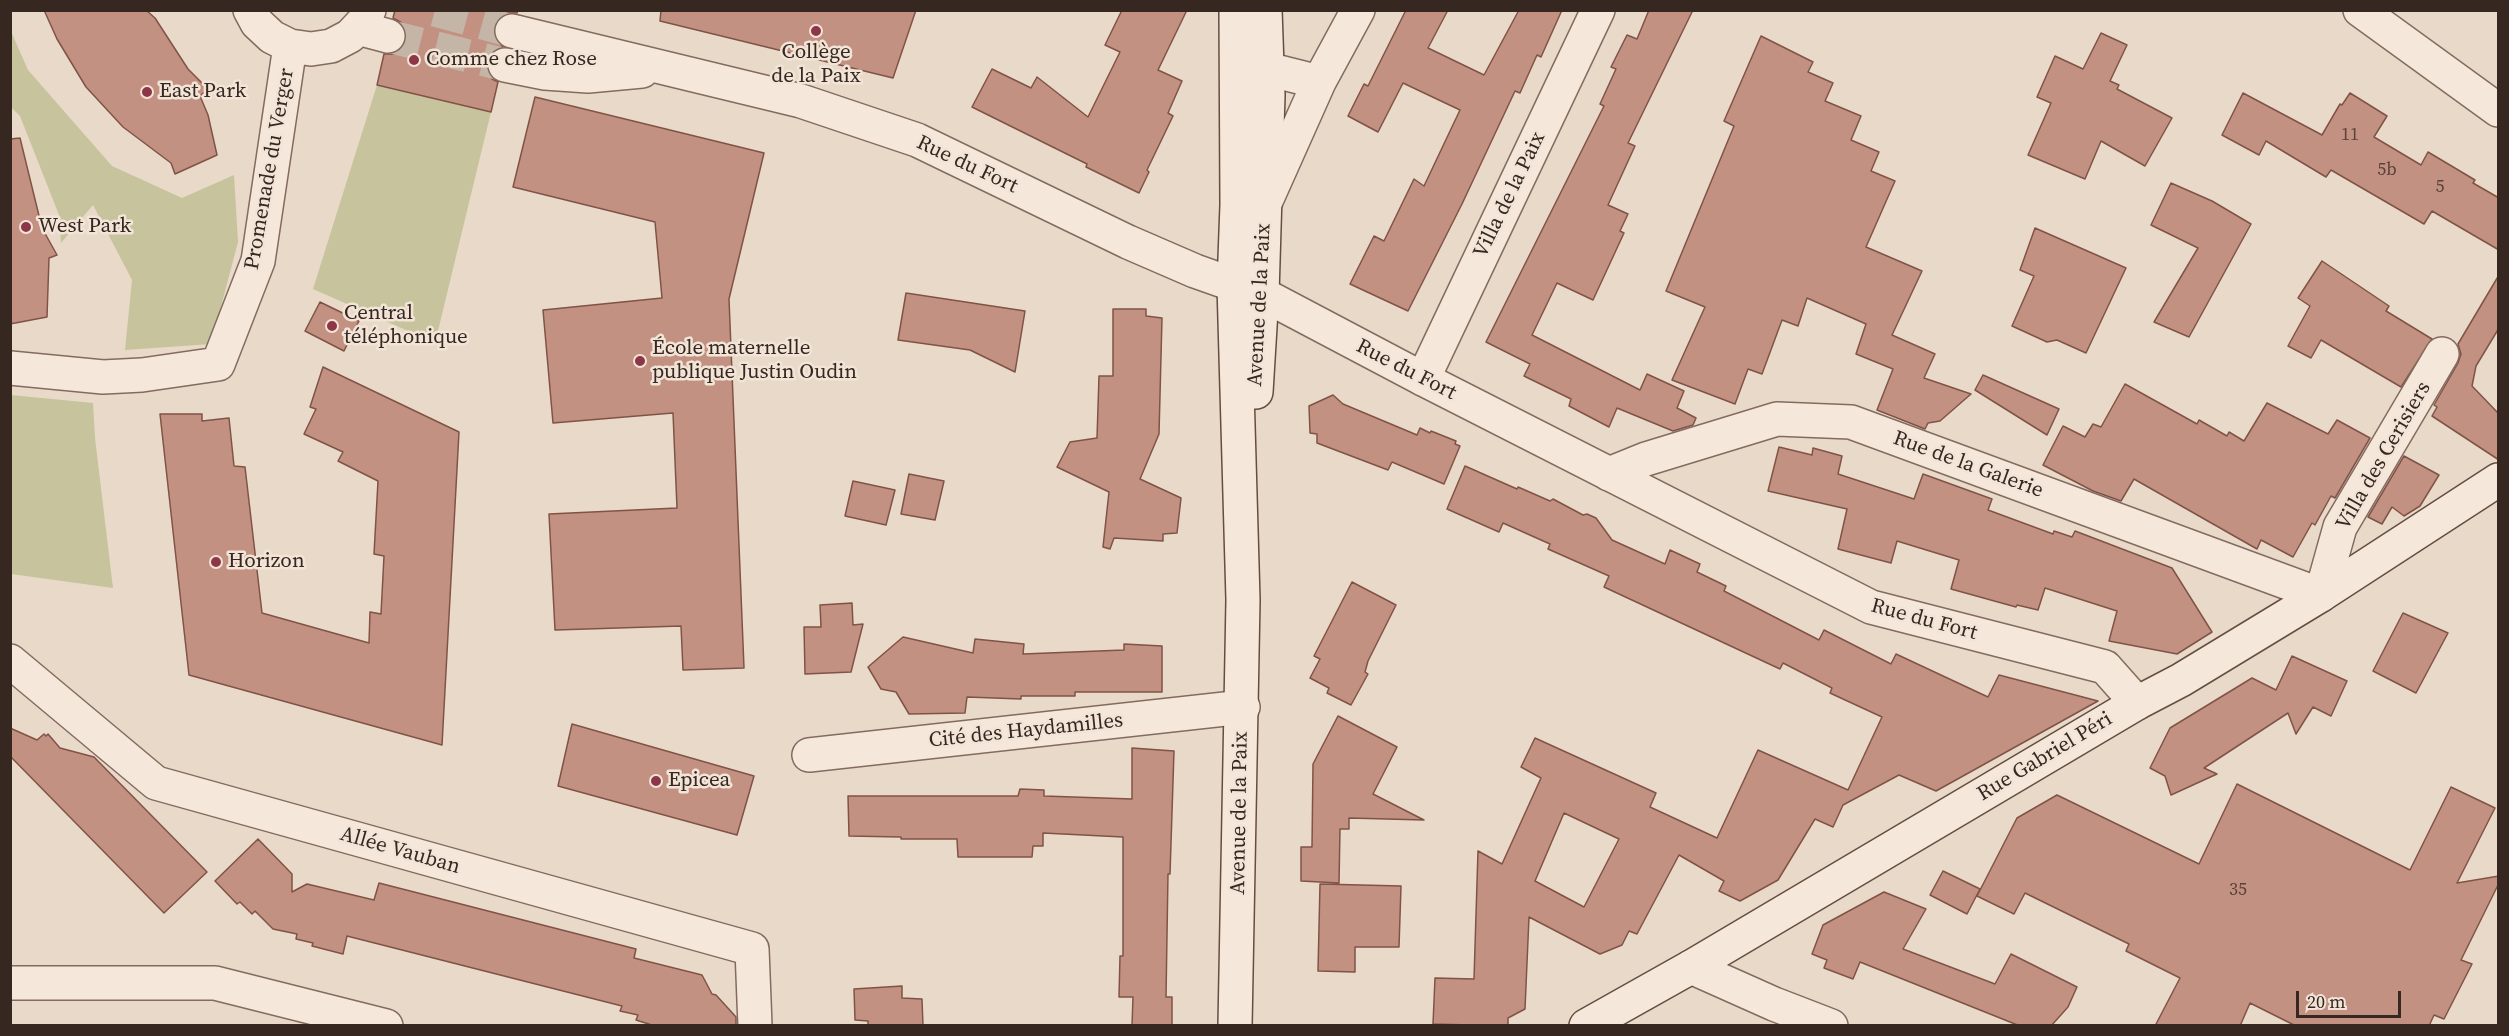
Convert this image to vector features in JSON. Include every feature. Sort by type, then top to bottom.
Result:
[{"type":"street","name":"Promenade du Verger","points":[[250,10],[257,23],[272,37],[290,46],[311,49],[331,46],[372,25]]},
{"type":"street","name":"Avenue de la Paix","points":[[1235,1026],[1243,707],[1248,290],[1237,205],[1236,10]]},
{"type":"street","name":"Avenue de la Paix","points":[[1248,290],[1265,203],[1267,69],[1265,10]]},
{"type":"street","points":[[1265,203],[1319,82],[1358,10]]},
{"type":"street","name":"Villa de la Paix","points":[[1423,379],[1598,10]]},
{"type":"street","points":[[2360,10],[2499,110]]},
{"type":"street","name":"Rue du Fort","points":[[512,31],[801,101],[917,140],[1128,242],[1195,271],[1248,290],[1870,607],[2105,668],[2137,703]]},
{"type":"street","name":"Promenade du Verger","points":[[10,368],[103,377],[142,375],[218,364],[258,261],[290,46]]},
{"type":"street","name":"Rue du Fort","points":[[505,65],[545,73],[588,76],[635,73],[658,66]]},
{"type":"street","points":[[1267,69],[1319,82]]},
{"type":"street","name":"Villa des Cerisiers","points":[[2321,595],[2340,527],[2442,354]]},
{"type":"street","name":"Rue de la Galerie","points":[[1609,474],[1646,459],[1777,419],[1851,422],[2321,595]]},
{"type":"street","name":"Rue Gabriel Péri","points":[[1586,1026],[1691,967],[2137,703],[2181,680],[2321,595],[2499,480]]},
{"type":"street","name":"Allée Vauban","points":[[10,661],[156,783],[752,949],[755,1026]]},
{"type":"street","name":"Cité des Haydamilles","points":[[809,755],[1243,707]]},
{"type":"street","points":[[1691,967],[1774,1004],[1831,1026]]},
{"type":"street","points":[[10,983],[216,983],[386,1026]]},
{"type":"shaded area","points":[[10,29],[28,70],[112,166],[182,198],[234,175],[238,242],[211,344],[125,350],[132,280],[93,205],[61,243],[59,215],[20,116],[11,107]]},
{"type":"shaded area","points":[[377,85],[491,112],[435,343],[313,289]]},
{"type":"shaded area","points":[[11,395],[93,403],[113,588],[11,574]]},
{"type":"building","name":"East Park","points":[[44,10],[146,10],[155,18],[188,69],[208,89],[200,96],[208,115],[217,155],[175,174],[171,163],[123,127],[86,87],[57,39]]},
{"type":"building","points":[[395,10],[518,10],[517,13],[507,13],[499,18],[494,26],[494,37],[503,47],[491,52],[487,62],[488,72],[492,79],[498,82],[491,112],[377,85],[384,54],[393,54],[401,50],[406,40],[406,31],[402,23],[393,18]]},
{"type":"building","name":"Collège de la Paix","points":[[661,10],[916,10],[893,78],[660,21]]},
{"type":"building","points":[[1122,10],[1187,10],[1158,70],[1182,81],[1168,113],[1173,116],[1147,170],[1149,172],[1139,193],[1086,167],[1087,164],[972,107],[992,69],[1031,88],[1037,77],[1088,117],[1120,52],[1105,45]]},
{"type":"building","points":[[1406,10],[1448,10],[1428,48],[1484,75],[1519,10],[1562,10],[1541,57],[1537,55],[1520,93],[1515,91],[1408,311],[1350,284],[1374,236],[1384,241],[1414,179],[1424,186],[1460,110],[1403,83],[1378,132],[1348,116],[1364,84],[1368,86]]},
{"type":"building","points":[[1649,10],[1693,10],[1628,143],[1635,146],[1608,205],[1628,214],[1620,231],[1624,233],[1593,300],[1557,283],[1532,335],[1640,390],[1647,374],[1684,391],[1677,408],[1696,418],[1693,425],[1673,431],[1617,408],[1609,427],[1569,406],[1571,399],[1524,376],[1530,364],[1486,342],[1604,106],[1600,104],[1616,69],[1611,67],[1627,35],[1637,39]]},
{"type":"building","points":[[2101,33],[2127,45],[2110,81],[2119,85],[2117,89],[2172,118],[2145,166],[2101,141],[2085,179],[2028,155],[2051,103],[2037,97],[2055,56],[2083,69]]},
{"type":"building","points":[[1761,36],[1813,62],[1808,72],[1833,83],[1825,101],[1861,116],[1851,140],[1879,152],[1871,171],[1895,181],[1866,247],[1922,271],[1892,335],[1935,354],[1924,378],[1971,394],[1940,421],[1928,423],[1925,429],[1877,410],[1893,369],[1856,354],[1866,324],[1807,298],[1798,326],[1782,320],[1762,374],[1748,369],[1735,404],[1672,380],[1705,307],[1666,291],[1734,126],[1724,121]]},
{"type":"building","points":[[2243,93],[2322,135],[2340,104],[2342,105],[2350,93],[2387,116],[2374,137],[2421,165],[2428,152],[2475,180],[2473,183],[2499,198],[2499,250],[2432,211],[2424,224],[2331,170],[2326,177],[2266,141],[2259,155],[2222,135]]},
{"type":"building","name":"École maternelle publique Justin Oudin","points":[[535,97],[764,153],[729,299],[744,668],[683,670],[681,626],[555,630],[549,514],[677,508],[673,413],[553,423],[543,310],[662,298],[655,222],[513,187]]},
{"type":"building","name":"West Park","points":[[20,138],[42,228],[57,255],[49,258],[47,317],[10,324],[10,139]]},
{"type":"building","points":[[2171,183],[2212,201],[2251,224],[2189,337],[2154,322],[2198,248],[2151,225]]},
{"type":"building","points":[[2035,228],[2126,268],[2086,353],[2057,340],[2047,342],[2012,326],[2034,276],[2020,270]]},
{"type":"building","points":[[2322,261],[2389,306],[2386,311],[2432,339],[2401,387],[2321,340],[2311,358],[2288,346],[2310,306],[2298,298]]},
{"type":"building","points":[[2499,275],[2499,328],[2476,366],[2472,386],[2499,414],[2499,460],[2432,416],[2437,407],[2434,405],[2458,363],[2461,354],[2458,344]]},
{"type":"building","points":[[906,293],[1025,311],[1015,372],[970,350],[898,340]]},
{"type":"building","name":"Central téléphonique","points":[[320,302],[359,321],[344,351],[305,331]]},
{"type":"building","points":[[1113,309],[1146,309],[1146,316],[1162,318],[1159,434],[1140,479],[1181,498],[1177,533],[1163,534],[1163,541],[1114,538],[1110,549],[1103,547],[1109,492],[1057,467],[1070,442],[1097,438],[1099,376],[1113,376]]},
{"type":"building","name":"Horizon","points":[[323,367],[459,432],[442,745],[189,675],[160,414],[202,414],[202,421],[229,418],[234,466],[245,467],[262,613],[369,643],[370,612],[381,614],[384,556],[374,554],[378,481],[338,461],[343,452],[304,434],[316,409],[310,407]]},
{"type":"building","points":[[1983,375],[2059,409],[2047,435],[1975,390]]},
{"type":"building","points":[[2125,384],[2197,424],[2199,420],[2227,436],[2229,432],[2244,441],[2267,403],[2328,434],[2337,420],[2370,438],[2335,498],[2331,496],[2315,525],[2312,523],[2293,557],[2261,540],[2257,549],[2134,479],[2121,501],[2093,491],[2043,465],[2063,426],[2085,437],[2093,424],[2101,427]]},
{"type":"building","points":[[1333,395],[1343,404],[1417,435],[1420,428],[1456,441],[1455,444],[1460,446],[1444,484],[1392,462],[1388,470],[1317,443],[1317,434],[1310,433],[1309,406]]},
{"type":"building","points":[[1779,447],[1812,455],[1813,448],[1842,456],[1838,474],[1914,499],[1923,474],[1992,499],[1988,510],[2053,534],[2054,531],[2072,537],[2075,531],[2172,568],[2212,632],[2177,654],[2109,641],[2117,611],[2045,588],[2038,610],[2017,605],[2016,607],[1951,589],[1959,560],[1897,541],[1891,563],[1838,549],[1847,509],[1768,491]]},
{"type":"building","points":[[2404,456],[2439,475],[2420,506],[2404,516],[2392,507],[2382,524],[2368,517]]},
{"type":"building","points":[[1465,466],[1517,489],[1518,487],[1550,501],[1553,499],[1583,515],[1587,514],[1596,518],[1612,540],[1665,564],[1670,550],[1700,564],[1697,572],[1726,586],[1724,591],[1819,640],[1824,630],[1891,664],[1896,654],[1988,697],[1999,675],[2098,701],[1936,791],[1899,775],[1843,805],[1833,827],[1815,819],[1778,880],[1740,901],[1719,891],[1724,881],[1679,855],[1637,934],[1629,931],[1622,945],[1600,954],[1529,917],[1525,1009],[1508,1018],[1508,1026],[1433,1024],[1435,978],[1474,979],[1478,851],[1502,864],[1541,778],[1521,767],[1535,738],[1656,793],[1650,807],[1717,838],[1758,750],[1848,790],[1882,717],[1830,693],[1832,688],[1783,663],[1780,669],[1604,587],[1609,576],[1548,549],[1550,544],[1503,523],[1499,532],[1447,509]],"holes":[[[1564,813],[1619,839],[1584,907],[1535,881]]]},
{"type":"building","points":[[909,474],[944,481],[935,520],[901,514]]},
{"type":"building","points":[[853,481],[895,490],[886,525],[845,516]]},
{"type":"building","points":[[1352,582],[1396,605],[1368,661],[1365,672],[1368,674],[1351,705],[1327,693],[1329,688],[1310,678],[1320,659],[1314,656]]},
{"type":"building","points":[[852,603],[853,625],[863,624],[851,672],[805,674],[804,627],[821,627],[820,605]]},
{"type":"building","points":[[2403,613],[2448,633],[2416,693],[2373,671]]},
{"type":"building","points":[[903,637],[973,653],[975,639],[1024,644],[1023,654],[1124,650],[1124,644],[1162,646],[1162,692],[1075,692],[1075,696],[1021,696],[1021,699],[967,697],[965,713],[909,714],[896,692],[881,689],[868,667]]},
{"type":"building","points":[[2292,656],[2347,681],[2331,716],[2313,707],[2296,734],[2288,713],[2204,768],[2217,774],[2171,795],[2165,776],[2150,768],[2170,728],[2252,678],[2276,690]]},
{"type":"building","points":[[1338,716],[1397,747],[1373,794],[1424,820],[1349,818],[1349,829],[1340,829],[1339,883],[1301,881],[1301,847],[1312,847],[1313,764]]},
{"type":"building","name":"Epicea","points":[[572,724],[754,776],[737,835],[558,786]]},
{"type":"building","points":[[10,728],[37,740],[44,734],[46,736],[48,734],[60,748],[94,757],[207,872],[164,913],[10,756]]},
{"type":"building","points":[[1132,748],[1174,751],[1170,874],[1168,874],[1166,997],[1172,997],[1172,1026],[1132,1026],[1133,997],[1119,997],[1120,956],[1123,956],[1123,837],[1043,833],[1043,846],[1033,846],[1032,857],[958,857],[957,839],[849,836],[848,796],[1018,796],[1020,789],[1044,790],[1044,796],[1132,799]]},
{"type":"building","points":[[2237,784],[2410,870],[2451,787],[2495,808],[2457,883],[2499,876],[2499,883],[2461,960],[2472,964],[2444,1019],[2434,1015],[2429,1026],[2296,1026],[2250,1003],[2240,1026],[2155,1026],[2180,978],[2126,951],[2129,944],[2025,893],[2014,914],[1977,896],[2017,818],[2057,795],[2199,864]]},
{"type":"building","points":[[258,839],[292,874],[292,892],[307,884],[374,900],[379,883],[636,949],[634,958],[702,975],[712,994],[716,995],[736,1017],[736,1026],[655,1026],[636,1020],[638,1015],[620,1011],[622,1006],[347,936],[343,954],[312,946],[313,943],[296,939],[297,934],[273,929],[255,911],[252,914],[240,902],[237,904],[215,881]]},
{"type":"building","points":[[1943,871],[1980,889],[1967,914],[1930,895]]},
{"type":"building","points":[[1320,884],[1401,886],[1399,947],[1355,947],[1355,972],[1318,971]]},
{"type":"building","points":[[1884,892],[1926,909],[1903,949],[1995,984],[2011,954],[2077,987],[2068,1007],[2051,1026],[2020,1026],[1860,962],[1853,979],[1824,968],[1827,960],[1812,954],[1823,925]]},
{"type":"building","points":[[902,986],[902,998],[922,999],[923,1026],[868,1026],[868,1021],[855,1020],[854,989]]},
{"type":"tunnel","points":[[435,10],[512,31]]},
{"type":"tunnel","points":[[388,36],[505,65]]},
{"type":"place","name":"Collège de la Paix","points":[[816,31]]},
{"type":"place","name":"Comme chez Rose","points":[[414,60]]},
{"type":"place","name":"East Park","points":[[147,92]]},
{"type":"place","name":"West Park","points":[[26,227]]},
{"type":"place","name":"Central téléphonique","points":[[332,326]]},
{"type":"place","name":"École maternelle publique Justin Oudin","points":[[640,361]]},
{"type":"place","name":"Horizon","points":[[216,562]]},
{"type":"place","name":"Epicea","points":[[656,781]]}]
